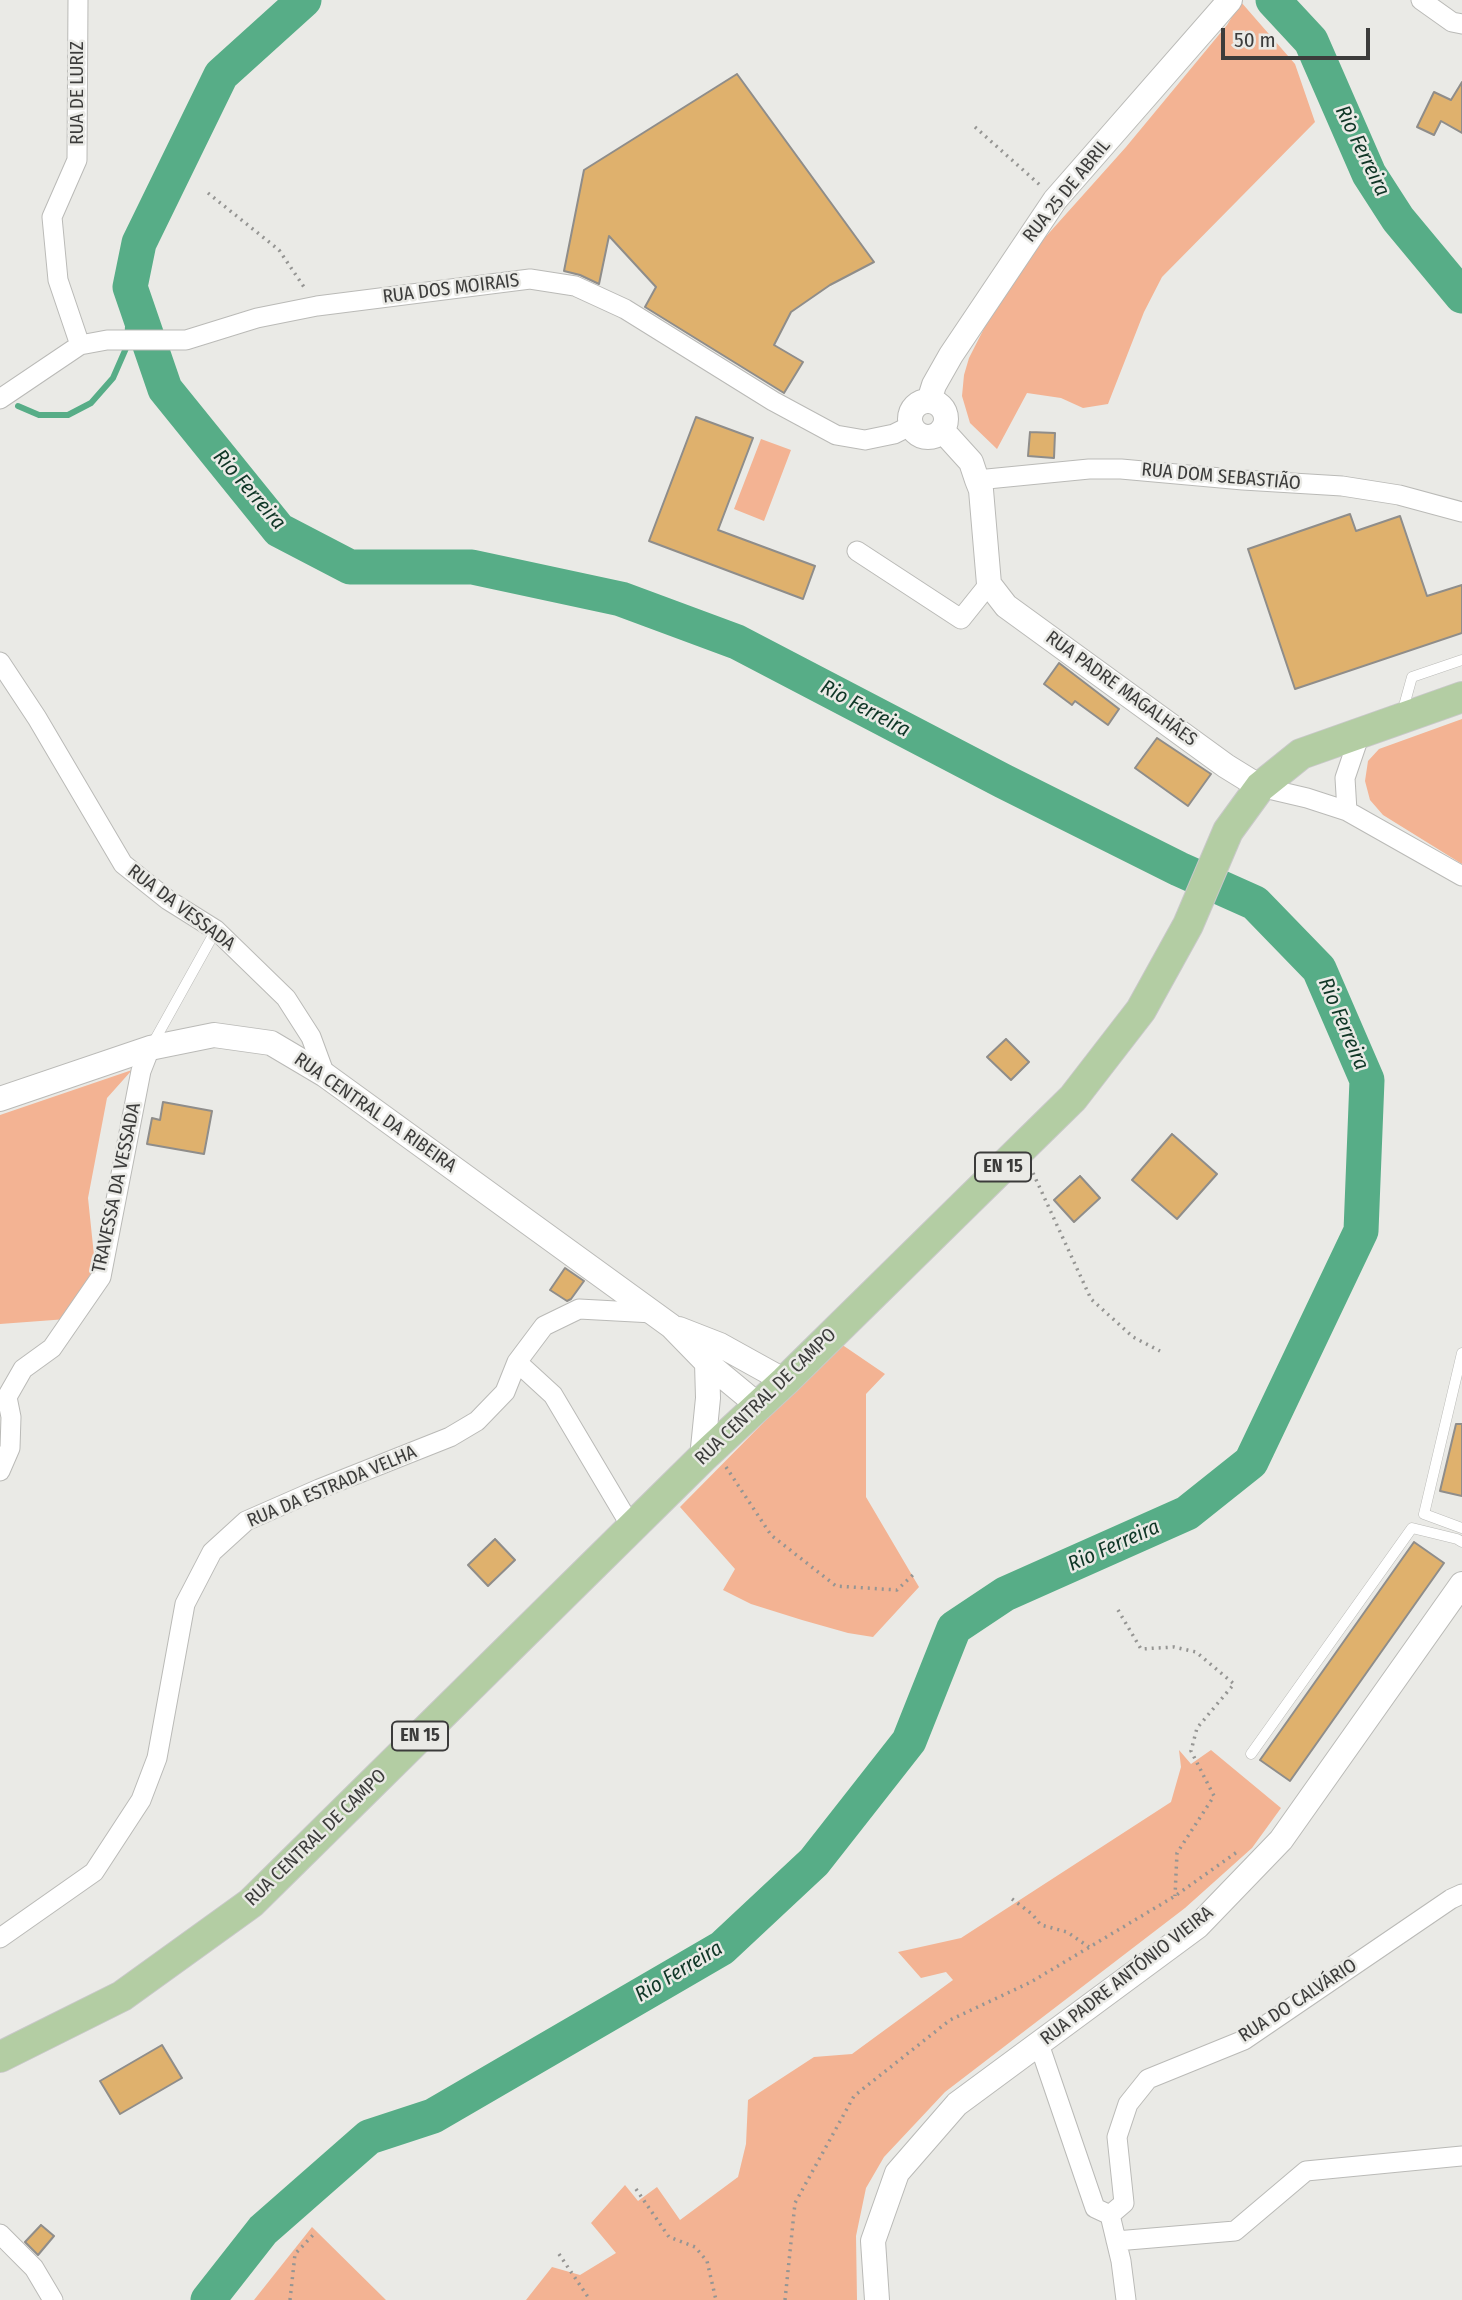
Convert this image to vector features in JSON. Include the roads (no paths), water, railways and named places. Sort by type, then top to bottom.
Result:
[{"type":"main road","name":"RUA CENTRAL DE CAMPO","points":[[0,2057],[122,1996],[251,1903],[1073,1098],[1141,1010],[1188,925],[1227,831],[1260,787],[1301,754],[1462,697]]},
{"type":"street","name":"RUA DE LURIZ","points":[[78,0],[77,160],[52,217],[58,280],[80,345]]},
{"type":"street","name":"RUA 25 DE ABRIL","points":[[929,401],[934,385],[951,355],[1055,200],[1230,0]]},
{"type":"street","points":[[1421,0],[1452,22],[1462,24]]},
{"type":"street","name":"RUA DOS MOIRAIS","points":[[80,345],[107,340],[186,340],[257,318],[317,306],[530,279],[575,286],[625,309],[773,401],[836,435],[865,440],[894,434],[911,426]]},
{"type":"street","points":[[0,399],[80,345]]},
{"type":"street","points":[[923,401],[929,401],[943,409],[946,419],[939,434],[928,438],[918,435],[911,426],[910,414],[913,408],[923,401]]},
{"type":"street","points":[[857,551],[961,619],[989,584],[981,489],[971,462],[942,430]]},
{"type":"street","name":"RUA DOM SEBASTIÃO","points":[[977,480],[1089,469],[1121,469],[1342,486],[1399,495],[1462,512]]},
{"type":"street","name":"RUA PADRE MAGALHÃES","points":[[989,584],[1006,606],[1226,766],[1260,787]]},
{"type":"street","name":"RUA DA VESSADA","points":[[0,662],[37,718],[123,864],[168,900],[216,930],[286,998],[311,1037],[325,1075]]},
{"type":"street","points":[[1347,811],[1345,778],[1361,731]]},
{"type":"street","points":[[1260,787],[1347,811],[1462,876]]},
{"type":"street","name":"RUA CENTRAL DA RIBEIRA","points":[[0,1099],[150,1048],[214,1035],[271,1043],[325,1075],[662,1319],[707,1363],[759,1406]]},
{"type":"street","name":"TRAVESSA DA VESSADA","points":[[0,1471],[10,1448],[5,1416],[7,1397],[23,1369],[52,1348],[102,1278],[141,1071],[150,1048]]},
{"type":"street","name":"RUA DA ESTRADA VELHA","points":[[0,1938],[94,1872],[141,1800],[157,1758],[185,1604],[212,1552],[246,1521],[318,1489],[450,1437],[477,1421],[505,1392],[517,1362],[544,1326],[579,1309],[662,1319]]},
{"type":"street","name":"RUA CENTRAL DA RIBEIRA","points":[[662,1319],[720,1345],[785,1381]]},
{"type":"street","points":[[517,1362],[553,1395],[632,1528]]},
{"type":"street","points":[[707,1363],[708,1453]]},
{"type":"street","name":"RUA PADRE ANTÓNIO VIEIRA","points":[[877,2300],[873,2241],[897,2173],[957,2104],[1198,1926],[1281,1840],[1462,1584]]},
{"type":"street","name":"RUA DO CALVÁRIO","points":[[1110,2215],[1124,2203],[1117,2137],[1128,2104],[1148,2079],[1244,2040],[1462,1894]]},
{"type":"street","points":[[1039,2044],[1095,2208],[1110,2215],[1126,2300]]},
{"type":"street","points":[[1116,2241],[1235,2231],[1306,2171],[1462,2156]]},
{"type":"street","points":[[0,2234],[34,2268],[52,2300]]},
{"type":"lane","points":[[1400,718],[1412,677],[1462,660]]},
{"type":"lane","name":"TRAVESSA DA VESSADA","points":[[150,1048],[216,930]]},
{"type":"lane","points":[[1462,1353],[1424,1514],[1462,1528]]},
{"type":"lane","points":[[1251,1754],[1412,1528],[1462,1542]]},
{"type":"waterway","name":"Rio Ferreira","points":[[208,2300],[263,2230],[369,2137],[433,2116],[722,1948],[814,1862],[909,1741],[954,1628],[1005,1594],[1187,1513],[1251,1462],[1361,1231],[1367,1080],[1319,969],[1255,903],[1179,869],[1003,781],[737,642],[621,599],[472,567],[350,567],[279,530],[165,389],[130,287],[139,243],[221,75],[304,0]]},
{"type":"waterway","name":"Rio Ferreira","points":[[1273,0],[1311,41],[1369,174],[1398,219],[1462,296]]},
{"type":"waterway","points":[[18,406],[39,415],[68,415],[91,403],[113,378],[127,346],[130,287]]}]
